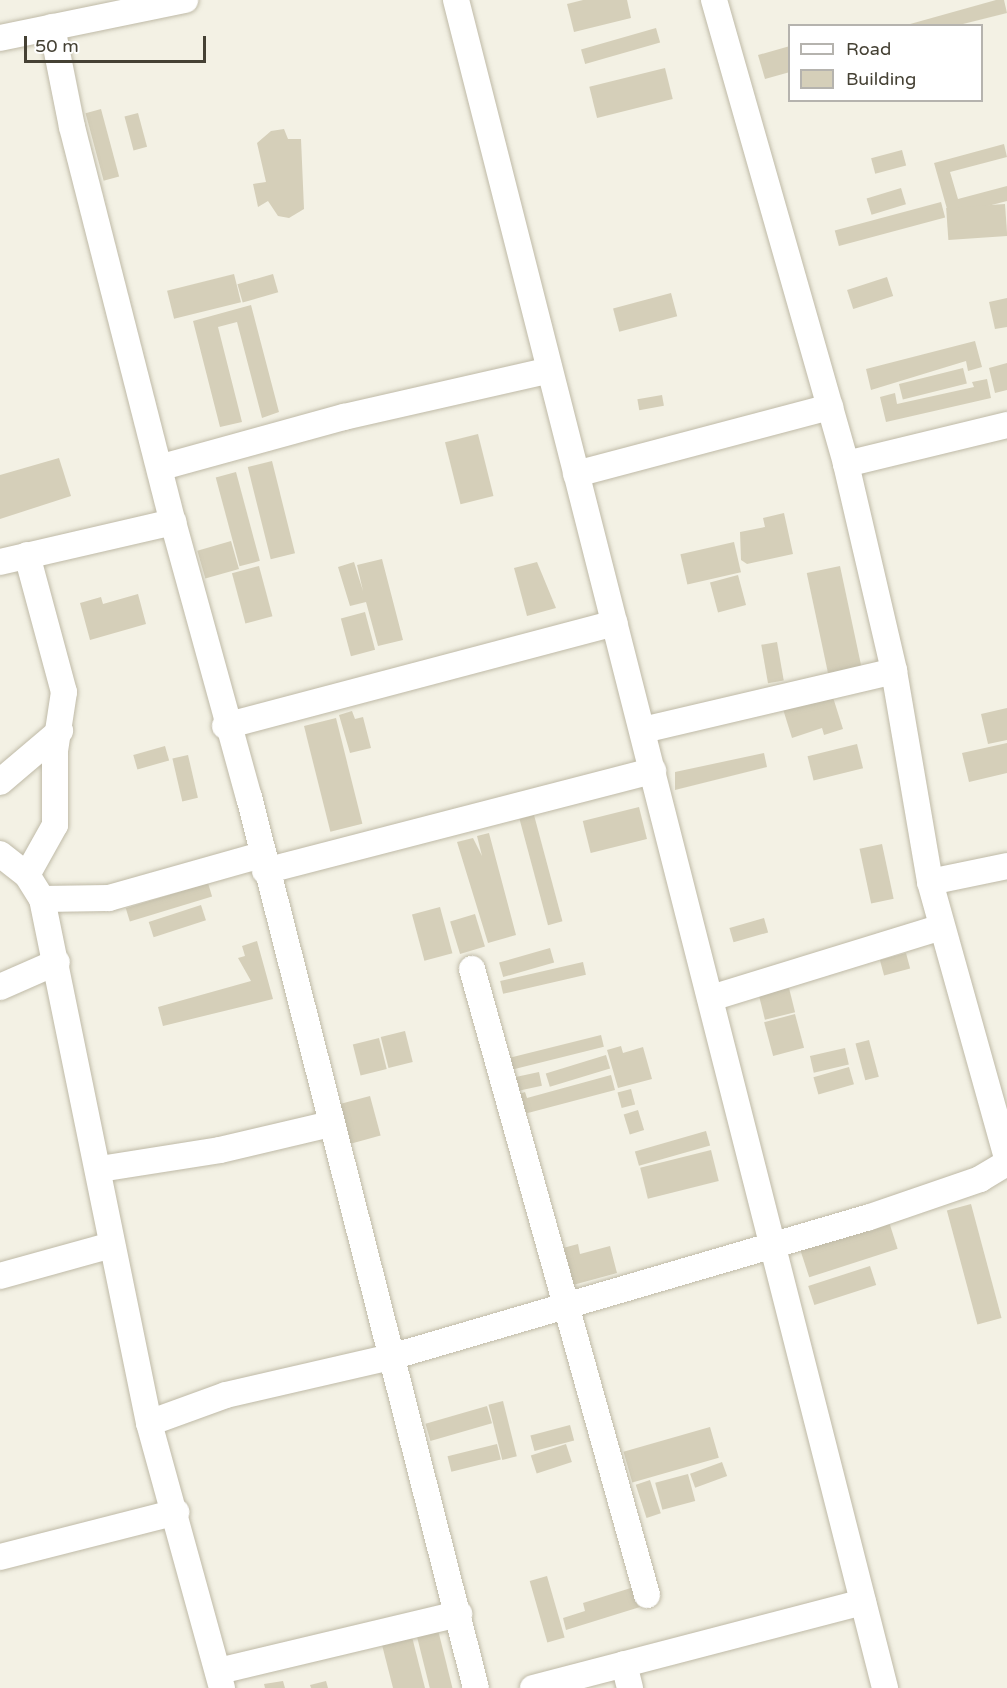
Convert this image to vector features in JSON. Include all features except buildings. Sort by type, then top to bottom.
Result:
[{"type":"street","points":[[0,38],[52,27],[120,7],[185,0]]},
{"type":"street","points":[[456,0],[547,370],[643,730],[885,1688]]},
{"type":"street","points":[[714,0],[846,464],[894,671],[939,928],[1007,1158]]},
{"type":"street","points":[[52,27],[72,127],[162,467],[172,522],[459,1614],[476,1688]]},
{"type":"street","points":[[162,467],[344,417],[547,370]]},
{"type":"street","points":[[576,474],[830,407]]},
{"type":"street","points":[[846,464],[1007,425]]},
{"type":"street","points":[[0,562],[172,522]]},
{"type":"street","points":[[27,555],[60,664],[60,731],[55,751],[55,825],[27,875]]},
{"type":"street","points":[[225,726],[615,624]]},
{"type":"street","points":[[643,730],[894,671]]},
{"type":"street","points":[[0,782],[60,731]]},
{"type":"street","points":[[42,899],[109,898],[653,771]]},
{"type":"street","points":[[0,854],[27,875],[42,899],[100,1169],[112,1245],[149,1423],[176,1512],[221,1680],[459,1614]]},
{"type":"street","points":[[930,882],[1007,866]]},
{"type":"street","points":[[711,998],[939,928]]},
{"type":"street","points":[[0,987],[57,962]]},
{"type":"street","points":[[472,969],[569,1307],[647,1595]]},
{"type":"street","points":[[100,1169],[220,1150],[331,1124]]},
{"type":"street","points":[[149,1423],[226,1395],[391,1357],[569,1307],[980,1179],[1007,1162]]},
{"type":"street","points":[[0,1276],[112,1245]]},
{"type":"street","points":[[0,1557],[176,1512]]},
{"type":"street","points":[[533,1688],[627,1676],[863,1602]]}]
